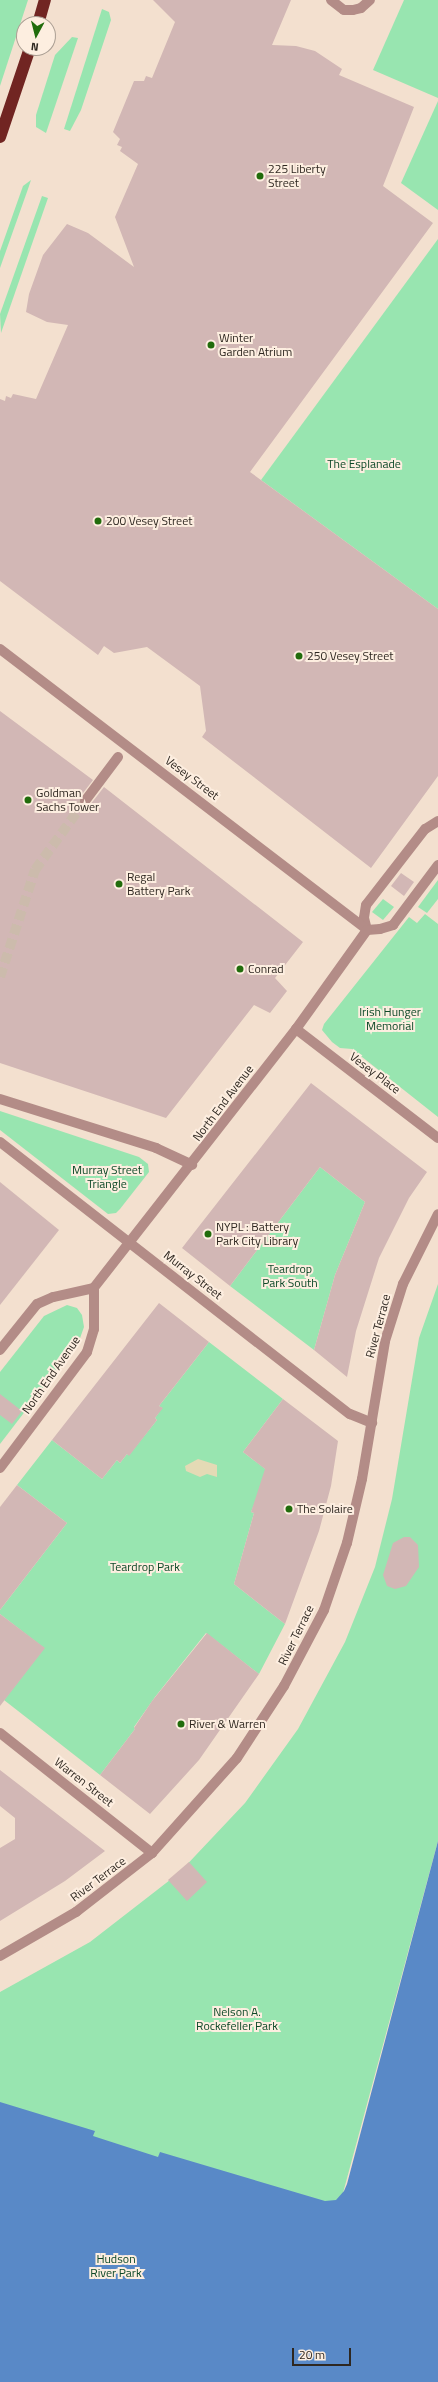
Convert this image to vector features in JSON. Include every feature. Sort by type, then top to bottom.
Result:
[{"type":"highway","points":[[40,16],[45,0]]},
{"type":"highway","points":[[0,137],[27,56]]},
{"type":"street","points":[[330,0],[344,10],[360,8],[370,0]]},
{"type":"street","name":"Vesey Street","points":[[0,648],[367,930]]},
{"type":"street","points":[[86,801],[118,757]]},
{"type":"street","points":[[438,820],[425,828],[366,905],[364,918],[367,930],[380,929],[393,924],[438,865]]},
{"type":"street","name":"North End Avenue","points":[[0,1468],[87,1352],[94,1329],[94,1288],[192,1165],[296,1029],[367,930]]},
{"type":"street","name":"Vesey Place","points":[[296,1029],[438,1138]]},
{"type":"street","points":[[0,1099],[156,1148],[192,1165]]},
{"type":"street","name":"Murray Street","points":[[0,1142],[350,1414],[372,1423]]},
{"type":"street","name":"River Terrace","points":[[0,1956],[76,1912],[152,1853],[237,1758],[281,1692],[310,1639],[348,1543],[372,1423],[381,1362],[394,1311],[411,1267],[438,1214]]},
{"type":"street","points":[[0,1350],[38,1304],[53,1297],[94,1288]]},
{"type":"street","name":"Warren Street","points":[[0,1733],[152,1853]]},
{"type":"green space","points":[[0,0],[28,0],[23,16],[16,16],[16,37],[0,86]]},
{"type":"green space","points":[[404,0],[438,0],[438,98],[373,70]]},
{"type":"green space","points":[[102,9],[109,12],[111,20],[81,110],[70,131],[64,129]]},
{"type":"green space","points":[[72,37],[78,38],[46,133],[36,127],[36,115],[56,54]]},
{"type":"green space","points":[[438,101],[438,210],[401,183]]},
{"type":"green space","points":[[31,180],[0,268],[0,251],[23,186]]},
{"type":"green space","points":[[42,196],[48,198],[1,333],[0,314]]},
{"type":"green space","name":"The Esplanade","points":[[438,239],[438,609],[261,480]]},
{"type":"green space","points":[[438,880],[438,899],[427,913],[418,907]]},
{"type":"green space","points":[[383,899],[394,907],[383,920],[372,912]]},
{"type":"green space","name":"Irish Hunger Memorial","points":[[425,914],[438,924],[438,1117],[352,1049],[340,1048],[332,1042],[322,1030],[324,1024],[409,917],[417,923]]},
{"type":"green space","name":"Murray Street Triangle","points":[[0,1111],[139,1157],[148,1164],[149,1172],[120,1209],[116,1213],[108,1214],[0,1130]]},
{"type":"green space","name":"Teardrop Park South","points":[[320,1167],[365,1202],[335,1275],[314,1350],[230,1286]]},
{"type":"green space","name":"Nelson A. Rockefeller Park","points":[[438,1284],[438,1841],[292,2382],[0,2382],[0,1992],[90,1942],[179,1873],[245,1803],[298,1729],[345,1642],[375,1567],[392,1499],[419,1338]]},
{"type":"green space","points":[[67,1305],[77,1308],[82,1315],[84,1327],[79,1341],[0,1444],[0,1372],[44,1316]]},
{"type":"green space","name":"Teardrop Park","points":[[209,1342],[283,1399],[243,1452],[268,1471],[251,1512],[254,1513],[234,1584],[285,1624],[259,1674],[206,1633],[155,1697],[134,1727],[135,1729],[100,1775],[4,1700],[44,1648],[0,1614],[0,1610],[67,1523],[17,1485],[52,1440],[102,1479],[117,1460],[120,1463],[127,1454],[129,1455],[157,1420],[155,1418],[162,1408],[159,1406]]},
{"type":"sand","points":[[198,1459],[217,1465],[217,1477],[207,1474],[200,1477],[186,1471],[185,1466]]},
{"type":"water","name":"Hudson River Park","points":[[438,1841],[438,2382],[0,2382],[0,2102],[95,2131],[93,2136],[158,2157],[160,2152],[325,2201],[336,2200],[344,2191],[347,2184]]},
{"type":"building","points":[[153,0],[291,0],[272,45],[296,46],[315,51],[342,69],[339,75],[414,107],[383,186],[433,223],[250,472],[438,609],[438,776],[371,868],[202,737],[206,731],[200,686],[147,647],[114,653],[104,646],[98,655],[0,581],[0,399],[5,401],[6,396],[11,398],[13,394],[36,399],[68,325],[47,322],[26,312],[29,294],[43,255],[67,224],[88,233],[134,267],[115,217],[138,164],[120,151],[122,147],[117,145],[120,139],[113,132],[134,81],[144,81],[146,76],[152,78],[175,22]]},
{"type":"building","points":[[0,711],[93,780],[80,797],[81,806],[90,805],[104,787],[303,942],[275,978],[287,991],[270,1013],[254,1005],[166,1118],[0,1063]]},
{"type":"building","points":[[401,873],[414,882],[404,896],[391,886]]},
{"type":"building","points":[[311,1083],[427,1172],[409,1198],[379,1258],[356,1331],[347,1377],[314,1350],[335,1275],[365,1202],[320,1167],[230,1286],[182,1248]]},
{"type":"building","points":[[0,1182],[59,1230],[0,1305]]},
{"type":"building","points":[[159,1303],[209,1342],[159,1406],[163,1408],[155,1418],[157,1420],[129,1456],[127,1454],[120,1463],[117,1460],[102,1479],[52,1440]]},
{"type":"building","points":[[0,1394],[22,1411],[12,1424],[0,1415]]},
{"type":"building","name":"The Solaire","points":[[283,1399],[338,1441],[331,1486],[319,1531],[285,1624],[234,1584],[254,1513],[251,1512],[265,1469],[243,1452]]},
{"type":"building","points":[[17,1485],[67,1523],[0,1610],[0,1507]]},
{"type":"building","points":[[404,1537],[410,1537],[418,1545],[419,1567],[406,1586],[395,1589],[387,1586],[383,1575],[393,1543]]},
{"type":"building","points":[[0,1614],[45,1648],[0,1706]]},
{"type":"building","name":"River & Warren","points":[[207,1633],[259,1674],[199,1760],[150,1814],[100,1775],[135,1729],[134,1728],[152,1701]]},
{"type":"building","points":[[0,1770],[105,1851],[65,1881],[0,1921],[0,1848],[15,1839],[15,1818],[0,1806]]},
{"type":"building","points":[[189,1862],[207,1882],[187,1901],[168,1880]]},
{"type":"tunnel","points":[[0,977],[35,870],[85,801]]},
{"type":"place","name":"225 Liberty Street","points":[[260,176]]},
{"type":"place","name":"Winter Garden Atrium","points":[[211,345]]},
{"type":"place","name":"200 Vesey Street","points":[[98,521]]},
{"type":"place","name":"250 Vesey Street","points":[[299,656]]},
{"type":"place","name":"Goldman Sachs Tower","points":[[28,800]]},
{"type":"place","name":"Regal Battery Park","points":[[119,884]]},
{"type":"place","name":"Conrad","points":[[240,969]]},
{"type":"place","name":"NYPL : Battery Park City Library","points":[[208,1234]]},
{"type":"place","name":"The Solaire","points":[[289,1509]]},
{"type":"place","name":"River & Warren","points":[[181,1724]]}]
